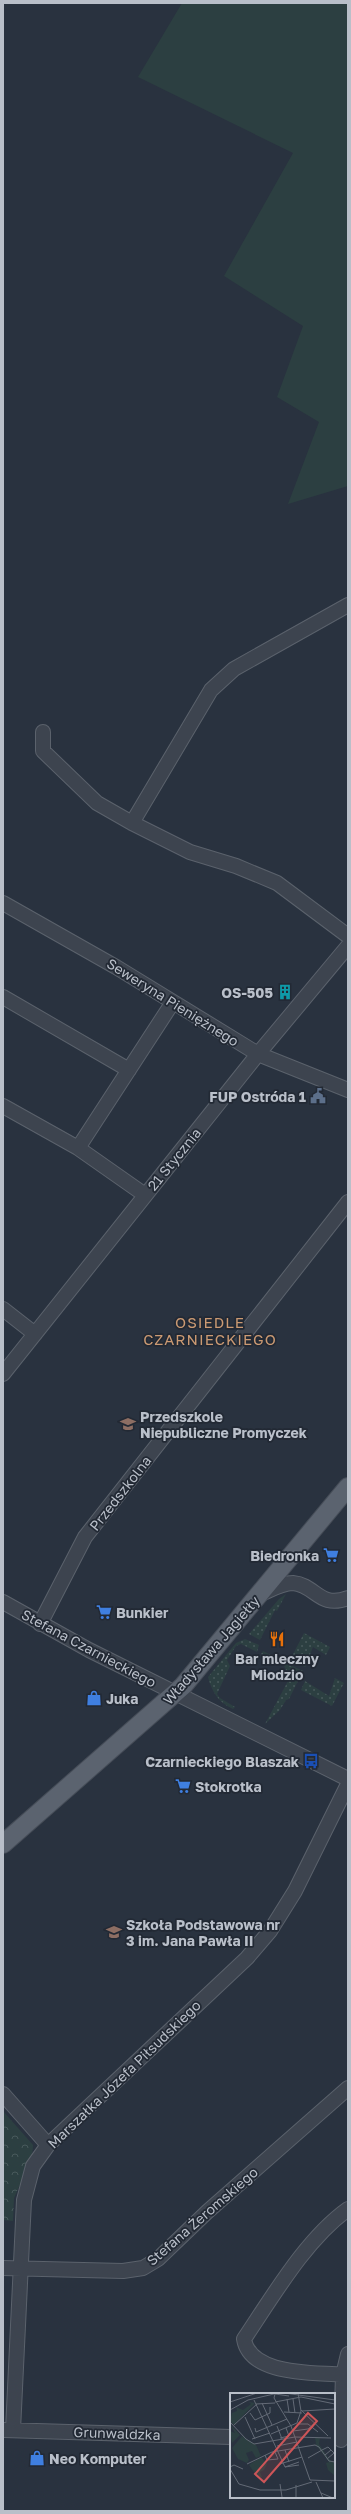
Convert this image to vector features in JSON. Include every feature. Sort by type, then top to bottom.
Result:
[{"type":"main road","name":"Władysława Jagiełły","points":[[3,1844],[176,1694],[348,1487]]},
{"type":"street","points":[[132,823],[212,690],[234,670],[348,605]]},
{"type":"street","points":[[43,732],[43,751],[97,803],[132,823],[190,852],[236,866],[277,884],[348,936]]},
{"type":"street","name":"Seweryna Pieniężnego","points":[[3,903],[173,1002],[258,1054],[348,1090]]},
{"type":"street","name":"21 Stycznia","points":[[3,1374],[258,1054],[348,946]]},
{"type":"street","points":[[3,997],[129,1070]]},
{"type":"street","points":[[78,1148],[173,1002]]},
{"type":"street","points":[[3,1106],[78,1148],[146,1195]]},
{"type":"street","name":"Przedszkolna","points":[[40,1624],[85,1538],[348,1202]]},
{"type":"street","points":[[3,1309],[35,1334]]},
{"type":"street","points":[[256,1596],[277,1587],[294,1583],[325,1600],[336,1603],[348,1598]]},
{"type":"street","name":"Stefana Czarnieckiego","points":[[3,1602],[88,1650],[348,1779]]},
{"type":"street","name":"Marszałka Józefa Piłsudskiego","points":[[8,2430],[22,2269],[24,2200],[33,2166],[48,2145],[247,1958],[270,1931],[295,1891],[348,1784]]},
{"type":"street","name":"Stefana Żeromskiego","points":[[3,2268],[123,2271],[143,2268],[158,2259],[207,2212],[348,2088]]},
{"type":"street","points":[[3,2094],[48,2145]]},
{"type":"street","points":[[343,2375],[285,2370],[257,2361],[245,2346],[244,2339],[308,2249],[335,2218],[348,2209]]},
{"type":"street","points":[[341,2440],[343,2375],[348,2354]]},
{"type":"street","name":"Grunwaldzka","points":[[8,2430],[230,2437]]},
{"type":"green space","points":[[182,3],[348,3],[348,486],[288,504],[319,422],[277,397],[303,326],[224,276],[293,153],[138,77]]},
{"type":"green space","points":[[286,1594],[277,1611],[275,1610],[260,1640],[249,1634],[279,1599]]},
{"type":"green space","points":[[304,1633],[330,1647],[326,1655],[313,1647],[305,1667],[290,1660]]},
{"type":"green space","points":[[245,1639],[259,1645],[257,1652],[241,1644],[236,1646],[227,1660],[230,1666],[217,1694],[220,1698],[235,1707],[233,1709],[223,1703],[216,1696],[208,1677],[236,1643]]},
{"type":"green space","points":[[263,1651],[283,1661],[281,1665],[261,1654]]},
{"type":"green space","points":[[286,1663],[303,1671],[289,1699],[286,1700],[280,1710],[265,1724],[288,1681],[289,1675],[284,1666]]},
{"type":"green space","points":[[335,1678],[344,1683],[332,1706],[301,1690],[305,1681],[329,1696]]},
{"type":"green space","points":[[3,2111],[33,2145],[32,2158],[14,2198],[13,2221],[3,2220]]},
{"type":"place","name":"OS-505","points":[[285,992]]},
{"type":"place","name":"FUP Ostróda 1","points":[[318,1096]]},
{"type":"place","name":"Przedszkole Niepubliczne Promyczek","points":[[128,1424]]},
{"type":"place","name":"Biedronka","points":[[331,1555]]},
{"type":"place","name":"Bunkier","points":[[104,1612]]},
{"type":"place","name":"Bar mleczny Miodzio","points":[[277,1639]]},
{"type":"place","name":"Juka","points":[[94,1698]]},
{"type":"place","name":"Czarnieckiego Blaszak","points":[[311,1761]]},
{"type":"place","name":"Stokrotka","points":[[183,1786]]},
{"type":"place","name":"Szkoła Podstawowa nr 3 im. Jana Pawła II","points":[[114,1932]]},
{"type":"place","name":"Neo Komputer","points":[[37,2458]]},
{"type":"district","name":"OSIEDLE CZARNIECKIEGO","points":[[210,1330]]}]
